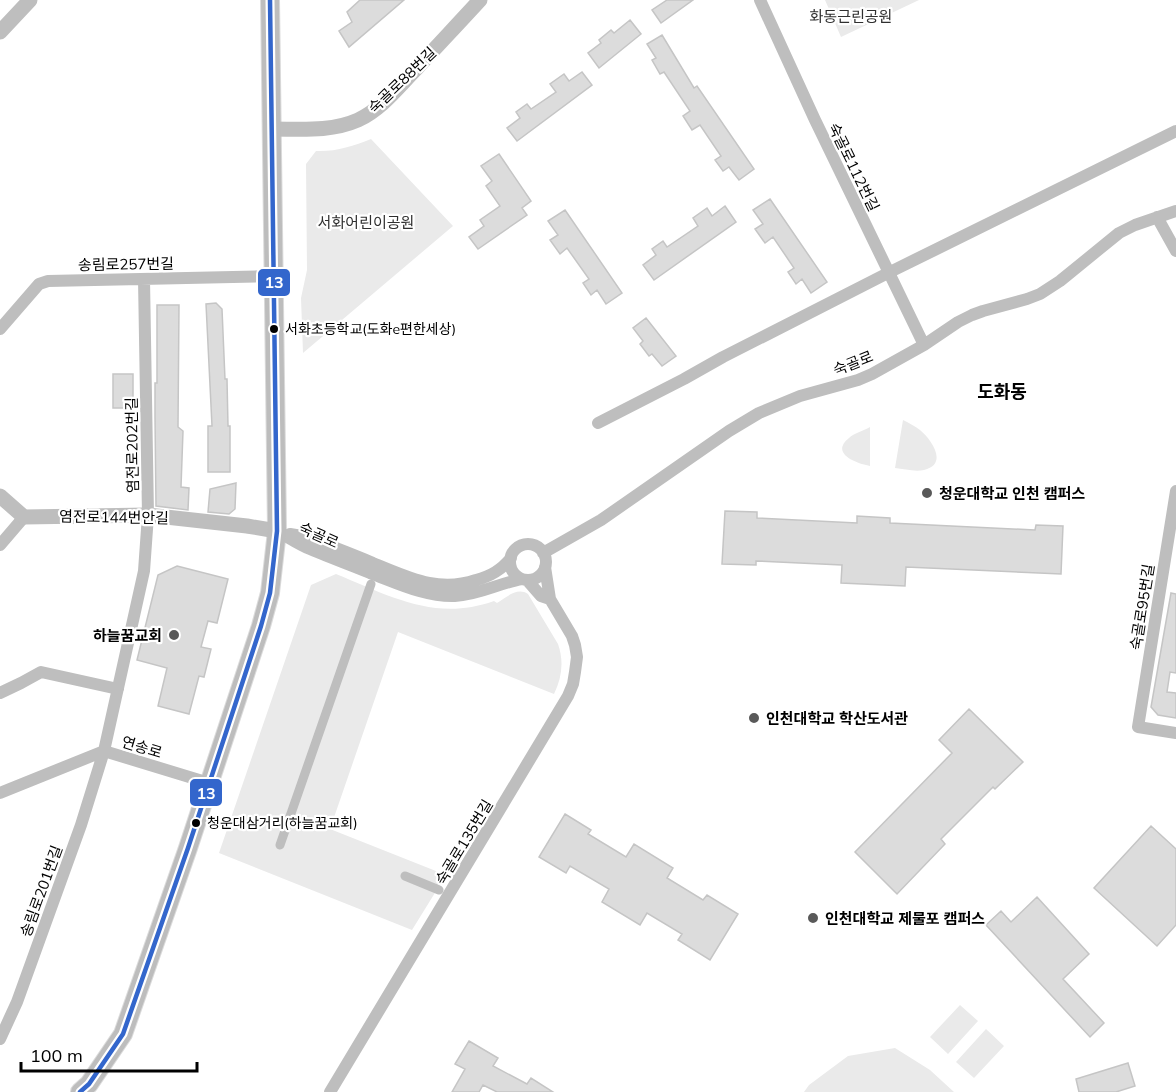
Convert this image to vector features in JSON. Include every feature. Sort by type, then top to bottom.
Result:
[{"type":"main road","points":[[80,1092],[89,1084],[123,1034],[185,860],[266,610],[274,566],[277,531],[270,0]]},
{"type":"street","points":[[0,32],[30,0]]},
{"type":"street","name":"숙골로88번길","points":[[272,129],[326,128],[358,120],[373,112],[480,0]]},
{"type":"street","name":"숙골로112번길","points":[[760,0],[815,120],[924,345]]},
{"type":"street","points":[[598,423],[888,273],[1176,131]]},
{"type":"street","name":"숙골로","points":[[277,531],[308,537],[416,580],[455,586],[479,580],[501,569],[516,549],[526,544],[536,546],[543,553],[601,520],[729,430],[759,413],[800,396],[858,380],[924,345],[972,315],[1027,299],[1045,291],[1119,233],[1176,211]]},
{"type":"street","points":[[1157,217],[1176,251]]},
{"type":"street","name":"송림로257번길","points":[[0,329],[39,284],[48,281],[273,276]]},
{"type":"street","name":"염전로202번길","points":[[104,751],[144,571],[148,515],[144,279]]},
{"type":"street","name":"숙골로95번길","points":[[1176,491],[1138,727],[1176,733]]},
{"type":"street","points":[[0,496],[24,517],[0,545]]},
{"type":"street","name":"염전로144번안길","points":[[24,517],[148,515],[277,531]]},
{"type":"street","name":"숙골로","points":[[277,531],[309,548],[400,585],[433,594],[456,596],[481,591],[504,582],[536,578],[545,567]]},
{"type":"street","points":[[543,553],[545,567]]},
{"type":"street","points":[[511,558],[511,568],[514,573],[524,579]]},
{"type":"street","name":"숙골로135번길","points":[[330,1092],[568,696],[573,684],[577,657],[575,645],[550,599],[545,567]]},
{"type":"street","name":"숙골로135번길","points":[[524,579],[542,596],[550,599]]},
{"type":"street","points":[[280,844],[371,584]]},
{"type":"street","points":[[0,693],[40,672],[117,689]]},
{"type":"street","name":"연송로","points":[[0,793],[104,751],[209,783]]},
{"type":"street","name":"송림로201번길","points":[[0,1039],[17,1002],[81,825],[104,751]]},
{"type":"street","points":[[405,876],[439,890]]},
{"type":"green space","name":"화동근린공원","points":[[825,0],[919,0],[841,37]]},
{"type":"green space","name":"서화어린이공원","points":[[371,139],[453,226],[303,353],[301,298],[307,270],[306,164],[316,151],[344,148]]},
{"type":"green space","points":[[903,420],[920,430],[933,445],[937,457],[931,467],[917,471],[895,468]]},
{"type":"green space","points":[[870,427],[870,466],[848,457],[842,449],[851,436]]},
{"type":"green space","points":[[336,574],[413,604],[452,609],[494,601],[497,603],[512,594],[524,592],[528,594],[560,650],[561,669],[554,694],[398,632],[330,829],[446,875],[412,930],[219,853],[311,585]]},
{"type":"green space","points":[[960,1005],[978,1021],[948,1054],[930,1037]]},
{"type":"green space","points":[[986,1029],[1004,1046],[974,1078],[956,1062]]},
{"type":"green space","points":[[895,1048],[930,1070],[954,1092],[804,1092],[809,1085],[848,1056]]},
{"type":"building","points":[[360,0],[404,0],[349,47],[339,31],[352,22],[347,12]]},
{"type":"building","points":[[667,0],[693,0],[661,23],[652,10]]},
{"type":"building","points":[[630,20],[641,34],[599,68],[588,53],[601,43],[599,40],[611,30],[614,33]]},
{"type":"building","points":[[662,35],[694,88],[697,86],[754,169],[739,180],[729,167],[723,171],[715,160],[721,156],[700,125],[692,130],[683,116],[690,111],[664,72],[660,74],[652,60],[656,58],[647,44]]},
{"type":"building","points":[[582,72],[592,85],[517,141],[507,128],[520,118],[516,112],[527,104],[531,109],[556,92],[550,84],[564,74],[569,81]]},
{"type":"building","points":[[499,154],[531,201],[522,208],[527,215],[478,249],[469,237],[484,226],[480,220],[500,206],[486,186],[492,181],[481,166]]},
{"type":"building","points":[[770,199],[827,282],[811,293],[802,279],[796,284],[788,272],[794,268],[773,237],[765,243],[755,229],[763,224],[753,210]]},
{"type":"building","points":[[725,206],[736,222],[654,280],[643,265],[656,255],[652,249],[663,241],[667,247],[698,226],[693,218],[707,208],[712,216]]},
{"type":"building","points":[[565,210],[622,293],[606,304],[597,290],[591,295],[583,283],[589,279],[567,248],[560,254],[550,240],[558,235],[548,221]]},
{"type":"building","points":[[216,303],[222,309],[228,426],[230,426],[230,472],[208,472],[208,426],[212,426],[206,304]]},
{"type":"building","points":[[157,305],[179,305],[178,427],[183,431],[181,487],[189,488],[188,510],[156,506]]},
{"type":"building","points":[[646,318],[676,356],[662,366],[652,354],[649,356],[640,344],[643,341],[633,328]]},
{"type":"building","points":[[113,374],[133,374],[133,399],[123,408],[113,408]]},
{"type":"building","points":[[236,483],[235,509],[229,514],[208,512],[210,489]]},
{"type":"building","points":[[725,511],[757,512],[757,518],[857,523],[857,516],[890,518],[890,523],[1035,530],[1036,525],[1063,526],[1061,574],[906,567],[905,586],[841,583],[842,565],[756,561],[756,565],[722,564]]},
{"type":"building","name":"하늘꿈교회","points":[[177,566],[228,579],[217,623],[208,621],[201,647],[211,649],[204,677],[199,676],[189,714],[158,706],[167,668],[137,660],[158,575]]},
{"type":"building","points":[[1171,593],[1176,594],[1176,673],[1170,672],[1167,692],[1176,693],[1176,718],[1158,715],[1151,707]]},
{"type":"building","points":[[969,709],[1023,762],[995,789],[993,787],[941,839],[945,844],[897,894],[855,852],[952,753],[939,740]]},
{"type":"building","points":[[565,814],[591,830],[588,834],[626,857],[634,844],[673,868],[667,878],[703,900],[707,895],[738,914],[710,960],[678,940],[682,934],[647,913],[640,925],[602,902],[609,889],[570,866],[566,873],[539,857]]},
{"type":"building","points":[[1151,826],[1176,849],[1176,925],[1157,946],[1094,888]]},
{"type":"building","points":[[1037,897],[1089,954],[1063,979],[1104,1023],[1090,1037],[986,925],[1001,911],[1011,922]]},
{"type":"building","points":[[469,1041],[498,1058],[493,1066],[527,1084],[531,1078],[553,1092],[497,1092],[483,1085],[479,1092],[452,1092],[465,1069],[455,1064]]},
{"type":"building","points":[[1128,1063],[1135,1086],[1116,1092],[1079,1092],[1076,1079]]},
{"type":"transit line","name":"13","points":[[80,1092],[89,1084],[123,1034],[188,848],[270,593],[277,531],[270,0]]},
{"type":"place","name":"서화초등학교(도화e편한세상)","points":[[274,329]]},
{"type":"place","name":"청운대학교 인천 캠퍼스","points":[[927,493]]},
{"type":"place","name":"하늘꿈교회","points":[[174,635]]},
{"type":"place","name":"인천대학교 학산도서관","points":[[754,718]]},
{"type":"place","name":"청운대삼거리(하늘꿈교회)","points":[[196,823]]},
{"type":"place","name":"인천대학교 제물포 캠퍼스","points":[[813,918]]},
{"type":"district","name":"도화동","points":[[1002,391]]}]
